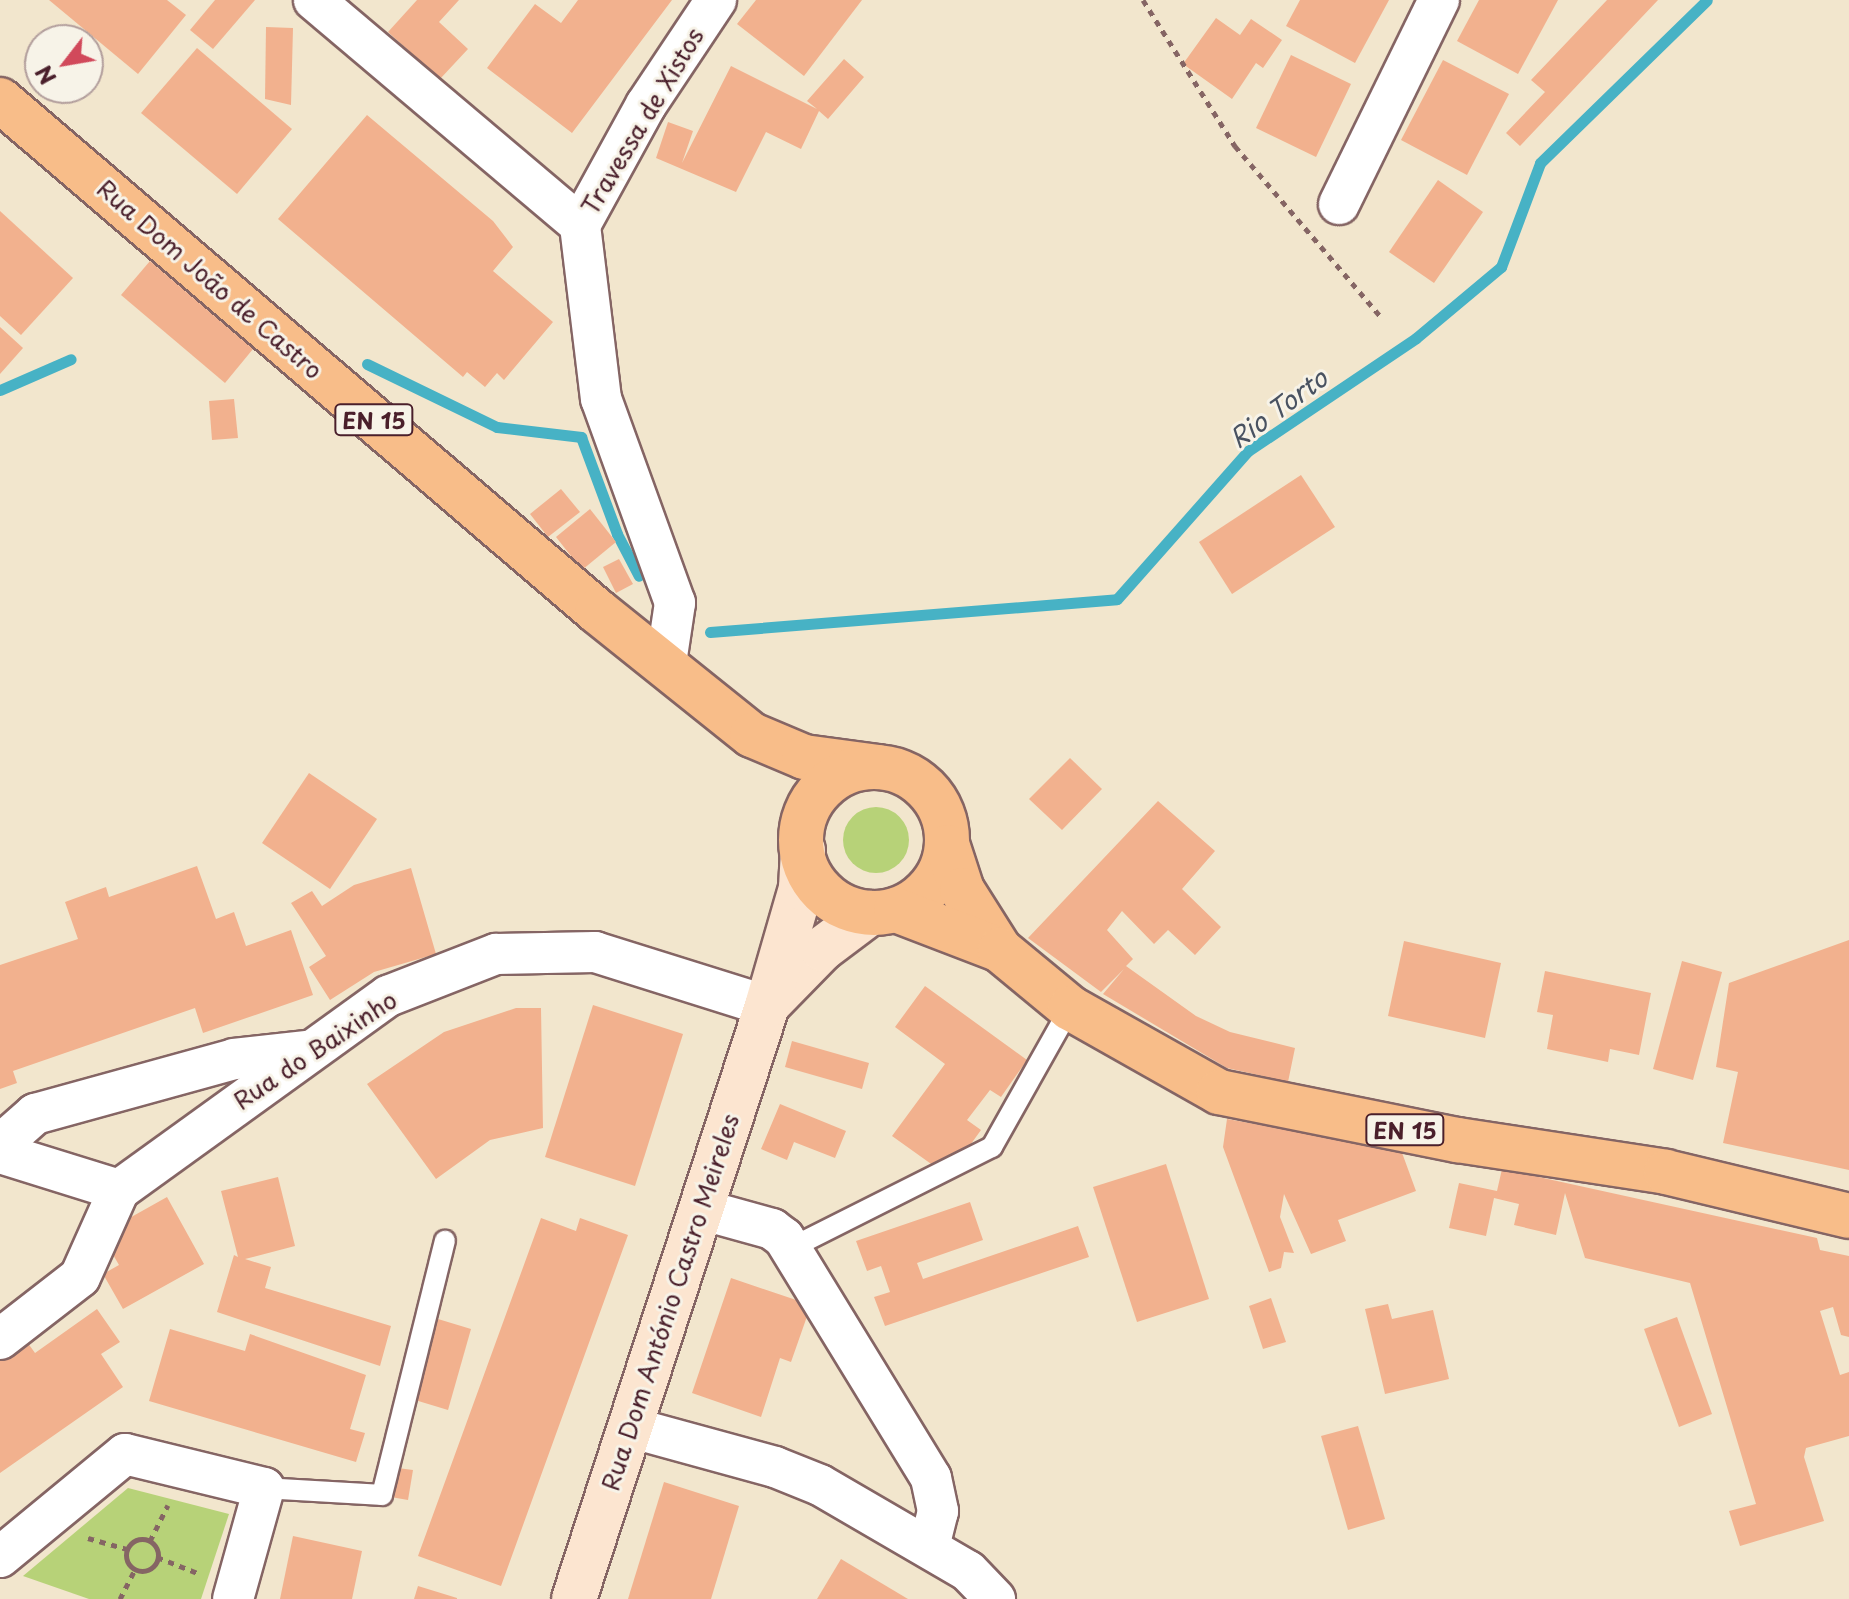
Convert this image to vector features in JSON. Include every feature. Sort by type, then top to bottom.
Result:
[{"type":"main road","name":"Rua Dom João de Castro","points":[[0,100],[597,611],[666,663],[752,735],[781,777],[803,837]]},
{"type":"main road","name":"Rua Dom João de Castro","points":[[752,735],[804,757],[878,767]]},
{"type":"main road","points":[[883,911],[929,890],[948,847],[937,801],[901,772],[878,767],[833,779],[820,791],[803,837],[822,890],[852,910],[883,911],[1000,950]]},
{"type":"main road","name":"Rua Dom António Castro Meireles","points":[[574,1599],[767,1006],[801,888],[803,837]]},
{"type":"main road","name":"EN 15","points":[[948,847],[962,890],[1000,950],[1070,1008],[1191,1080],[1245,1100],[1666,1172],[1849,1216]]},
{"type":"main road","name":"Rua Dom António Castro Meireles","points":[[767,1006],[822,949],[883,911]]},
{"type":"street","points":[[314,0],[580,225]]},
{"type":"street","name":"Travessa de Xistos","points":[[666,663],[675,603],[601,399],[580,225],[646,105],[716,0]]},
{"type":"street","points":[[1339,204],[1439,0]]},
{"type":"street","name":"Rua do Baixinho","points":[[0,1339],[80,1277],[119,1190],[309,1050],[388,996],[496,954],[595,952],[767,1006]]},
{"type":"street","points":[[0,1145],[35,1114],[234,1059],[309,1050]]},
{"type":"street","points":[[0,1153],[119,1190]]},
{"type":"street","points":[[700,1209],[772,1229],[791,1248],[931,1478],[938,1511],[929,1546]]},
{"type":"street","points":[[629,1427],[787,1471],[863,1506],[968,1571],[995,1599]]},
{"type":"street","points":[[0,1557],[125,1454],[264,1488],[233,1599]]},
{"type":"lane","points":[[791,1248],[992,1147],[1070,1008]]},
{"type":"lane","points":[[264,1488],[382,1495],[445,1241]]},
{"type":"path","points":[[1143,0],[1235,146],[1380,316]]},
{"type":"path","points":[[150,1541],[168,1505]]},
{"type":"path","points":[[88,1538],[127,1549]]},
{"type":"path","points":[[135,1569],[126,1558],[127,1549],[137,1540],[150,1541]]},
{"type":"path","points":[[150,1541],[157,1557],[201,1574]]},
{"type":"path","points":[[135,1569],[150,1569],[157,1557]]},
{"type":"path","points":[[120,1599],[135,1569]]},
{"type":"green space","points":[[876,807],[889,810],[899,817],[906,827],[909,840],[906,853],[899,863],[889,870],[876,873],[863,870],[853,863],[846,853],[843,840],[846,827],[853,817],[863,810]]},
{"type":"green space","points":[[128,1488],[229,1514],[201,1599],[89,1599],[23,1576]]},
{"type":"building","points":[[49,0],[167,0],[186,15],[138,74],[104,46],[104,24],[78,24]]},
{"type":"building","points":[[215,0],[255,0],[213,49],[190,30]]},
{"type":"building","points":[[417,0],[459,0],[439,22],[468,49],[440,79],[388,32]]},
{"type":"building","points":[[578,0],[672,0],[572,133],[487,68],[535,4],[561,23]]},
{"type":"building","points":[[756,0],[862,0],[804,76],[737,24]]},
{"type":"building","points":[[1300,0],[1389,0],[1355,63],[1286,26]]},
{"type":"building","points":[[1479,0],[1558,0],[1518,74],[1457,41]]},
{"type":"building","points":[[1607,0],[1658,0],[1520,146],[1506,133],[1545,92],[1531,80]]},
{"type":"building","points":[[1216,18],[1240,35],[1251,19],[1282,40],[1263,68],[1256,63],[1232,99],[1183,64]]},
{"type":"building","points":[[266,27],[293,28],[291,105],[265,99]]},
{"type":"building","points":[[197,48],[292,129],[237,194],[141,113]]},
{"type":"building","points":[[1291,55],[1351,84],[1316,157],[1256,128]]},
{"type":"building","points":[[844,59],[864,77],[828,119],[819,111],[801,149],[766,132],[736,192],[656,158],[668,122],[693,131],[682,163],[731,66],[817,109],[807,101]]},
{"type":"building","points":[[1443,60],[1509,94],[1467,175],[1401,140]]},
{"type":"building","points":[[367,115],[493,221],[513,247],[493,271],[553,322],[504,380],[497,373],[485,387],[467,372],[463,377],[278,219]]},
{"type":"building","points":[[1438,180],[1483,212],[1434,283],[1389,252]]},
{"type":"building","points":[[0,211],[73,278],[21,335],[0,316]]},
{"type":"building","points":[[150,261],[253,349],[225,383],[121,295]]},
{"type":"building","points":[[0,327],[23,348],[0,374]]},
{"type":"building","points":[[234,399],[238,438],[212,440],[209,401]]},
{"type":"building","points":[[1301,475],[1335,527],[1232,594],[1199,542]]},
{"type":"building","points":[[561,489],[580,512],[548,537],[530,514]]},
{"type":"building","points":[[590,509],[616,542],[582,570],[556,537]]},
{"type":"building","points":[[619,559],[633,584],[616,593],[603,567]]},
{"type":"building","points":[[1070,758],[1102,789],[1062,830],[1029,799]]},
{"type":"building","points":[[309,773],[377,819],[330,889],[262,843]]},
{"type":"building","points":[[1158,801],[1215,851],[1182,889],[1221,927],[1195,955],[1168,930],[1154,944],[1122,911],[1107,930],[1133,959],[1126,966],[1196,1016],[1230,1032],[1295,1048],[1288,1082],[1227,1068],[1103,994],[1124,969],[1101,992],[1028,938]]},
{"type":"building","points":[[197,866],[216,919],[234,912],[246,946],[291,930],[313,995],[203,1033],[195,1008],[13,1071],[17,1083],[0,1089],[0,965],[78,939],[65,902],[106,887],[109,897]]},
{"type":"building","points":[[411,868],[436,954],[374,972],[330,1000],[309,967],[326,956],[291,903],[312,891],[322,906],[354,885]]},
{"type":"building","points":[[1849,940],[1849,1170],[1723,1143],[1738,1072],[1716,1067],[1729,983]]},
{"type":"building","points":[[1404,941],[1501,963],[1485,1038],[1388,1016]]},
{"type":"building","points":[[1682,961],[1722,972],[1693,1080],[1653,1069]]},
{"type":"building","points":[[1545,971],[1651,993],[1639,1055],[1610,1049],[1608,1062],[1547,1049],[1553,1015],[1537,1012]]},
{"type":"building","points":[[925,986],[1027,1060],[1001,1097],[990,1090],[967,1120],[981,1130],[948,1176],[892,1136],[945,1064],[895,1027]]},
{"type":"building","points":[[593,1005],[683,1034],[635,1186],[545,1157]]},
{"type":"building","points":[[516,1008],[541,1008],[543,1128],[490,1140],[436,1179],[367,1084],[444,1032]]},
{"type":"building","points":[[792,1041],[869,1063],[862,1089],[785,1067]]},
{"type":"building","points":[[780,1104],[846,1131],[835,1158],[794,1142],[787,1160],[761,1149]]},
{"type":"building","points":[[1227,1119],[1401,1150],[1416,1191],[1338,1220],[1346,1241],[1311,1254],[1284,1194],[1280,1217],[1294,1253],[1284,1252],[1281,1268],[1269,1272],[1223,1147]]},
{"type":"building","points":[[1166,1164],[1209,1299],[1137,1322],[1093,1187]]},
{"type":"building","points":[[1502,1169],[1817,1238],[1820,1250],[1849,1256],[1849,1337],[1841,1335],[1833,1307],[1820,1311],[1840,1375],[1849,1372],[1849,1436],[1806,1448],[1804,1457],[1824,1521],[1740,1546],[1729,1511],[1756,1504],[1690,1283],[1585,1258],[1565,1193],[1556,1235],[1514,1225],[1519,1204],[1494,1198],[1486,1236],[1449,1228],[1459,1183],[1497,1191]]},
{"type":"building","points":[[278,1177],[295,1246],[245,1259],[271,1267],[265,1288],[391,1326],[380,1366],[217,1312],[234,1255],[238,1257],[221,1191]]},
{"type":"building","points":[[167,1197],[204,1264],[123,1309],[103,1274],[119,1265],[101,1234]]},
{"type":"building","points":[[970,1202],[983,1240],[917,1263],[923,1279],[1078,1226],[1089,1257],[885,1326],[874,1297],[890,1292],[881,1266],[867,1271],[856,1241]]},
{"type":"building","points":[[541,1218],[576,1231],[580,1218],[628,1235],[501,1586],[418,1556]]},
{"type":"building","points":[[731,1278],[811,1305],[791,1362],[780,1358],[761,1417],[692,1393]]},
{"type":"building","points":[[1271,1298],[1286,1342],[1263,1349],[1249,1306]]},
{"type":"building","points":[[1388,1304],[1392,1319],[1433,1310],[1449,1379],[1385,1394],[1365,1309]]},
{"type":"building","points":[[97,1309],[120,1342],[101,1354],[123,1387],[0,1473],[0,1357],[25,1339],[35,1353]]},
{"type":"building","points":[[1677,1317],[1712,1414],[1679,1427],[1644,1329]]},
{"type":"building","points":[[438,1319],[471,1329],[448,1410],[415,1400]]},
{"type":"building","points":[[170,1329],[245,1351],[250,1334],[366,1375],[350,1429],[365,1433],[356,1462],[149,1401]]},
{"type":"building","points":[[1358,1426],[1385,1519],[1348,1530],[1321,1436]]},
{"type":"building","points":[[390,1467],[413,1470],[408,1500],[385,1496]]},
{"type":"building","points":[[664,1482],[739,1506],[711,1599],[628,1599]]},
{"type":"building","points":[[293,1536],[362,1551],[352,1599],[280,1599]]},
{"type":"building","points":[[841,1559],[908,1599],[817,1599]]},
{"type":"building","points":[[418,1586],[457,1598],[457,1599],[414,1599]]},
{"type":"waterway","name":"Rio Torto","points":[[710,632],[1117,599],[1248,451],[1416,338],[1501,267],[1540,163],[1707,0]]},
{"type":"waterway","name":"Rio Torto","points":[[0,390],[71,359]]},
{"type":"waterway","name":"Rio Torto","points":[[367,364],[497,427],[581,437],[617,534],[639,576]]}]
